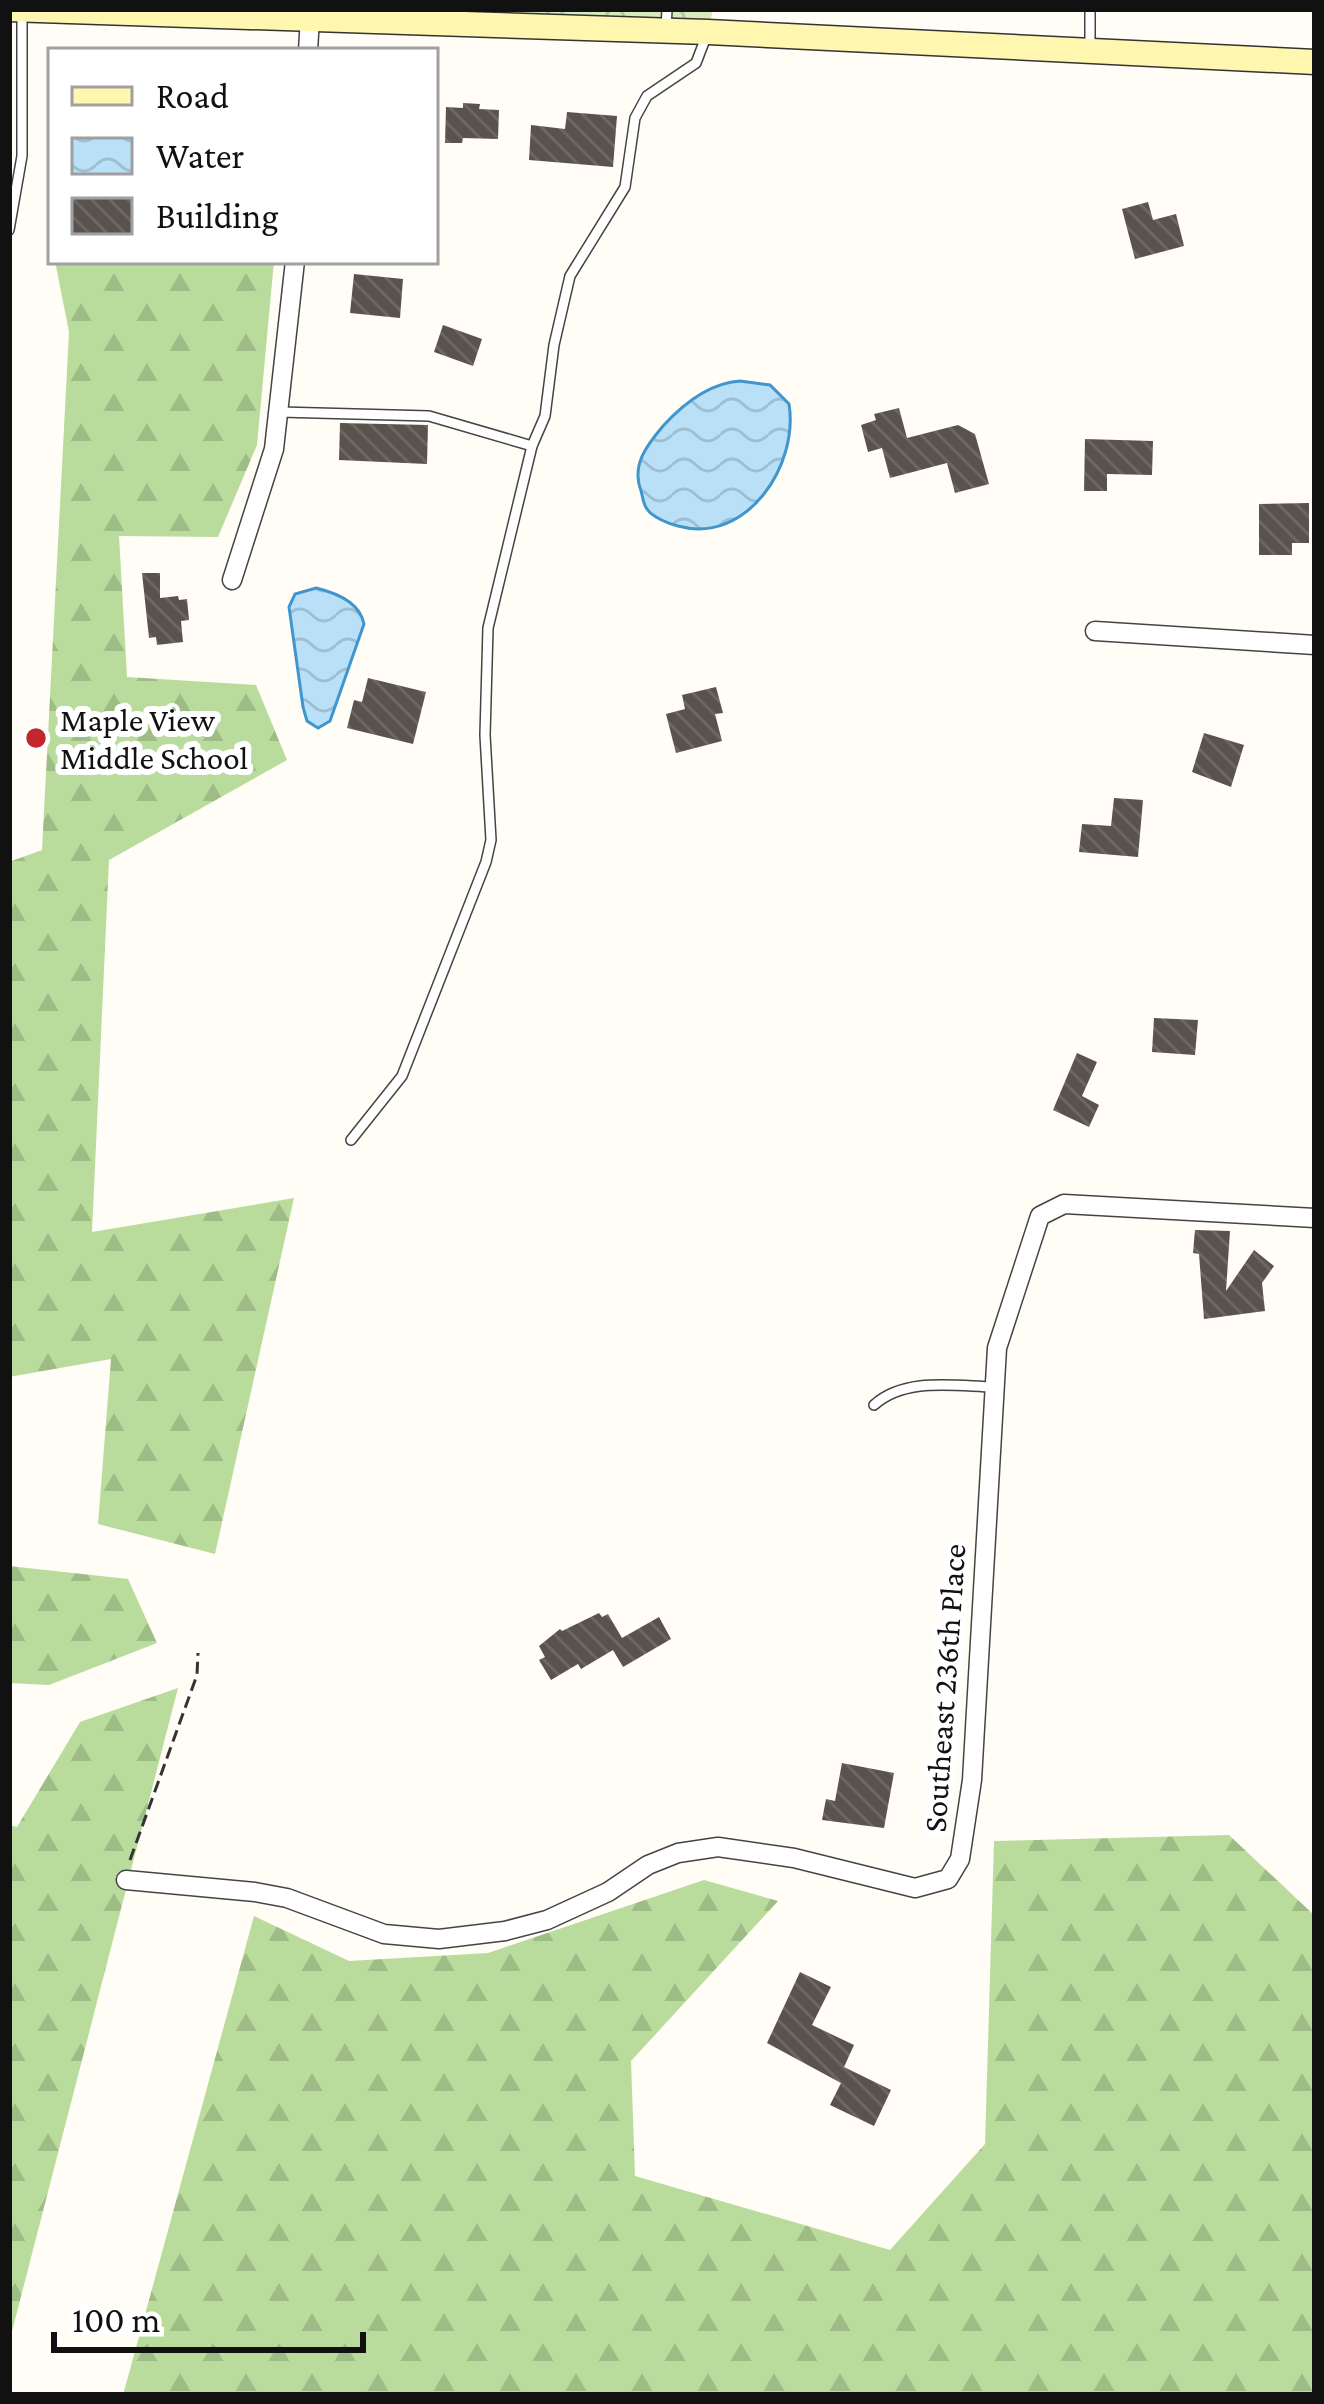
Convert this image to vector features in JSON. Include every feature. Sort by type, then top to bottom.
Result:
[{"type":"main road","points":[[9,9],[667,20],[708,32],[1315,62]]},
{"type":"street","points":[[308,48],[310,17]]},
{"type":"street","points":[[232,580],[274,448],[295,264]]},
{"type":"street","points":[[1095,631],[1315,645]]},
{"type":"street","name":"Southeast 236th Place","points":[[126,1880],[287,1898],[384,1934],[439,1939],[548,1920],[608,1892],[648,1864],[678,1853],[718,1847],[794,1858],[915,1888],[948,1879],[960,1859],[973,1780],[997,1348],[1040,1216],[1064,1204],[1315,1218]]},
{"type":"lane","points":[[1090,9],[1090,52]]},
{"type":"lane","points":[[9,230],[22,156],[22,10]]},
{"type":"lane","points":[[351,1140],[402,1076],[486,862],[491,840],[485,735],[488,628],[532,446],[545,416],[554,345],[570,276],[626,187],[635,118],[647,96],[696,64],[708,32]]},
{"type":"lane","points":[[280,412],[429,416],[532,446]]},
{"type":"lane","points":[[874,1405],[897,1390],[938,1385],[993,1387]]},
{"type":"path","points":[[126,1880],[196,1675],[198,1653]]},
{"type":"green space","points":[[388,9],[713,9],[710,22]]},
{"type":"green space","points":[[56,264],[274,264],[257,445],[218,537],[119,536],[127,677],[256,685],[287,760],[109,860],[92,1232],[294,1198],[215,1554],[98,1524],[111,1359],[9,1377],[9,862],[42,850],[69,332]]},
{"type":"green space","points":[[9,1566],[128,1579],[157,1643],[49,1685],[9,1683]]},
{"type":"green space","points":[[178,1688],[9,2343],[9,1825],[17,1827],[80,1722]]},
{"type":"green space","points":[[1229,1835],[1315,1916],[1315,2395],[123,2395],[254,1916],[349,1961],[488,1953],[704,1880],[778,1901],[631,2061],[635,2176],[890,2250],[985,2144],[994,1841]]},
{"type":"water","points":[[740,381],[770,385],[789,404],[786,451],[763,495],[726,524],[703,529],[678,526],[649,512],[638,482],[646,448],[688,402],[708,390]]},
{"type":"water","points":[[316,588],[346,600],[364,624],[330,721],[318,728],[307,721],[303,707],[289,607],[295,594]]},
{"type":"building","points":[[463,103],[499,110],[498,139],[463,138],[462,143],[445,143],[446,107],[463,108]]},
{"type":"building","points":[[567,112],[617,116],[613,167],[529,160],[531,125],[565,129]]},
{"type":"building","points":[[1148,202],[1153,220],[1176,214],[1184,246],[1135,259],[1122,209]]},
{"type":"building","points":[[354,274],[403,279],[400,318],[350,313]]},
{"type":"building","points":[[443,325],[482,339],[473,366],[434,352]]},
{"type":"building","points":[[899,408],[907,438],[958,425],[975,434],[989,484],[955,493],[947,463],[890,478],[882,448],[868,452],[861,425],[876,420],[874,414]]},
{"type":"building","points":[[340,423],[428,425],[427,464],[339,460]]},
{"type":"building","points":[[1085,439],[1153,441],[1152,475],[1107,474],[1107,491],[1084,491]]},
{"type":"building","points":[[1309,503],[1309,543],[1292,543],[1292,555],[1259,555],[1259,504]]},
{"type":"building","points":[[142,573],[160,573],[160,598],[187,599],[189,620],[181,621],[183,642],[157,645],[156,637],[149,638]]},
{"type":"building","points":[[368,678],[426,692],[413,744],[347,728],[354,700],[362,702]]},
{"type":"building","points":[[716,687],[723,713],[715,714],[722,741],[676,753],[666,714],[685,709],[682,695]]},
{"type":"building","points":[[1204,733],[1244,745],[1231,787],[1192,772]]},
{"type":"building","points":[[1114,798],[1143,800],[1138,857],[1079,852],[1082,824],[1111,826]]},
{"type":"building","points":[[1154,1018],[1198,1020],[1195,1055],[1152,1052]]},
{"type":"building","points":[[1077,1053],[1097,1062],[1082,1096],[1099,1105],[1089,1127],[1053,1110]]},
{"type":"building","points":[[1195,1230],[1230,1231],[1226,1291],[1254,1250],[1274,1266],[1262,1283],[1265,1311],[1204,1319],[1199,1254],[1193,1253]]},
{"type":"building","points":[[599,1613],[602,1617],[608,1614],[622,1638],[659,1617],[671,1639],[623,1667],[613,1650],[551,1680],[539,1660],[545,1657],[539,1646],[560,1629]]},
{"type":"building","points":[[842,1763],[894,1773],[884,1828],[822,1820],[826,1799],[835,1801]]},
{"type":"building","points":[[800,1972],[831,1987],[812,2025],[854,2045],[844,2067],[891,2090],[874,2126],[830,2105],[841,2083],[767,2043]]},
{"type":"place","name":"Maple View Middle School","points":[[36,738]]}]
